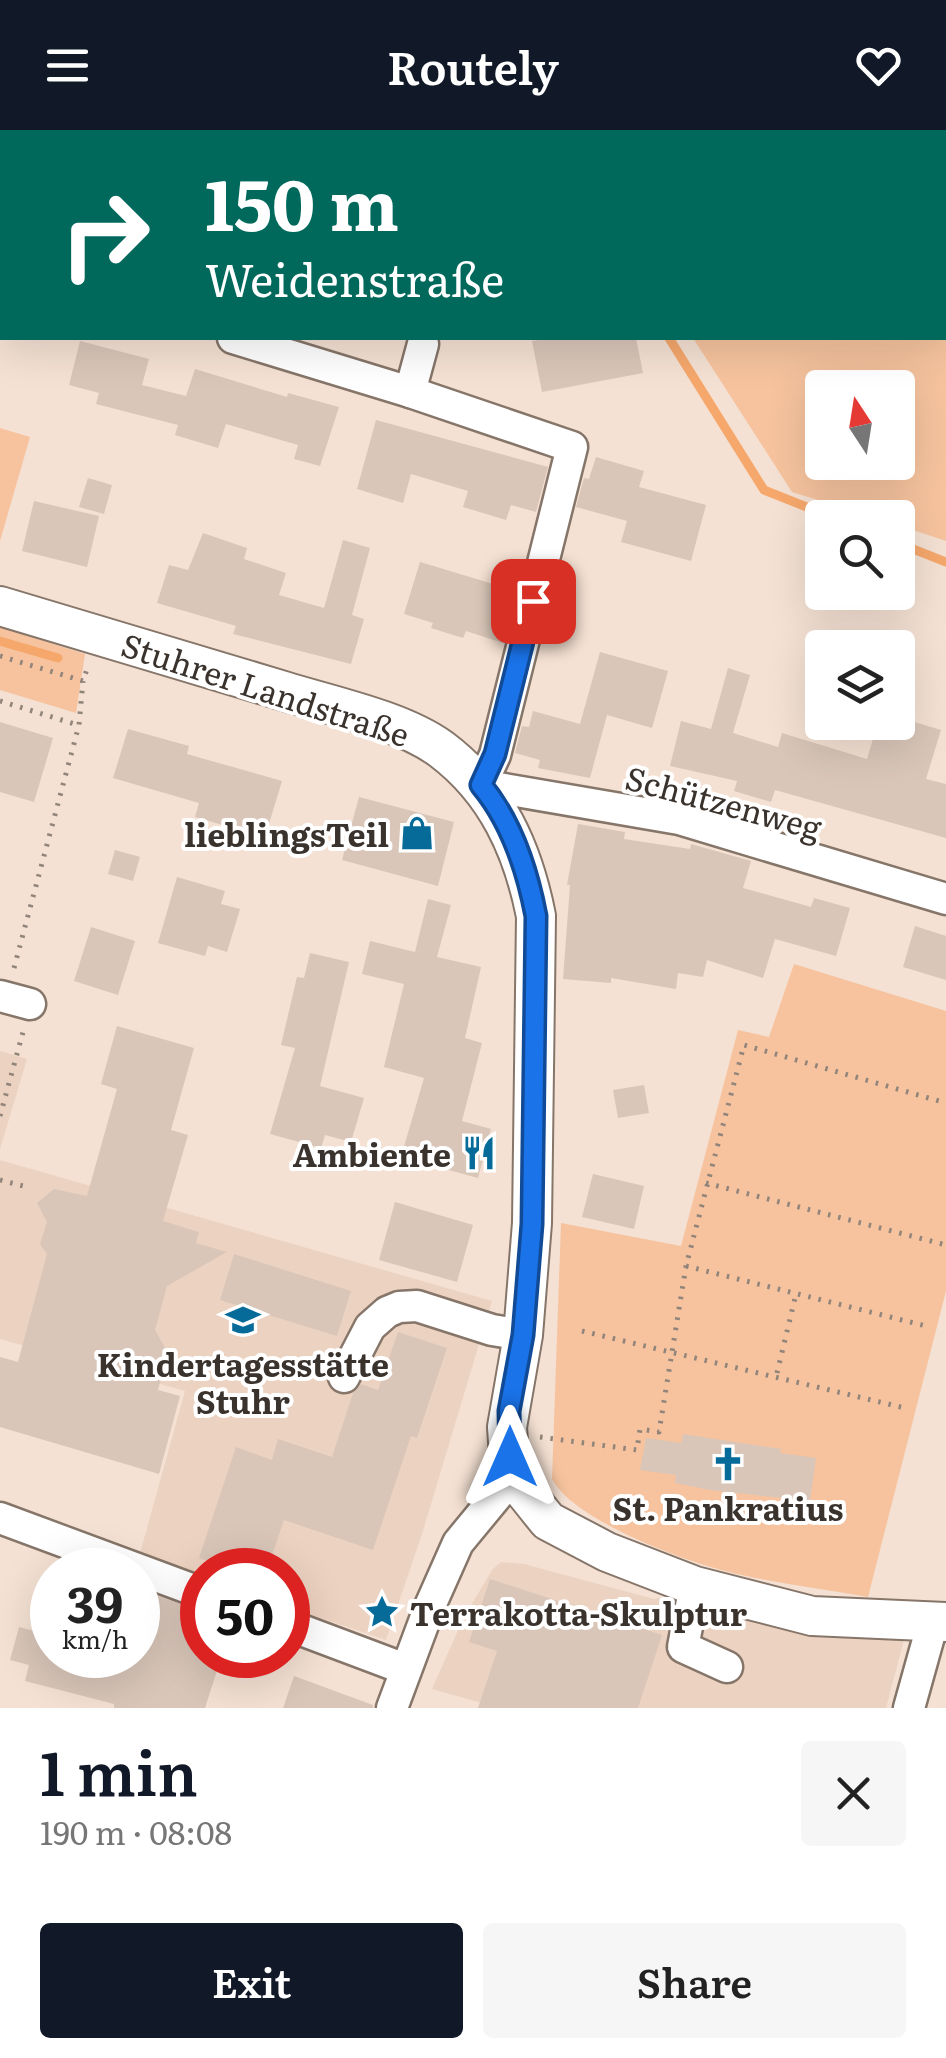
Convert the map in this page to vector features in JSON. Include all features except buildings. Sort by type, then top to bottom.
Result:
[{"type":"main road","name":"Stuhrer Landstraße","points":[[0,606],[414,734],[442,750],[481,785],[502,815],[527,869],[536,916],[532,1224],[523,1335],[507,1438],[514,1475],[548,1521],[607,1552],[695,1586],[812,1616],[939,1622]]},
{"type":"street","points":[[239,340],[572,447],[495,754],[481,785]]},
{"type":"street","points":[[410,392],[423,344]]},
{"type":"street","name":"Schützenweg","points":[[481,785],[679,819],[946,899]]},
{"type":"street","points":[[344,1377],[370,1327],[399,1307],[416,1306],[492,1330],[523,1335]]},
{"type":"street","points":[[392,1708],[458,1544],[514,1475]]},
{"type":"street","points":[[0,1518],[180,1586]]},
{"type":"street","points":[[695,1586],[683,1646],[727,1667]]},
{"type":"street","points":[[909,1708],[939,1622]]},
{"type":"street","points":[[310,1633],[405,1669]]},
{"type":"path","points":[[0,1116],[12,999],[79,725],[84,681],[97,634]]},
{"type":"path","points":[[0,656],[84,681]]},
{"type":"path","points":[[0,701],[79,725]]},
{"type":"path","points":[[507,1438],[544,1437],[637,1450],[640,1429],[659,1432],[686,1266],[744,1045],[946,1103]]},
{"type":"path","points":[[0,1180],[27,1187]]},
{"type":"path","points":[[706,1183],[946,1245]]},
{"type":"path","points":[[686,1266],[926,1326]]},
{"type":"path","points":[[777,1375],[796,1294]]},
{"type":"path","points":[[582,1331],[905,1408]]},
{"type":"shaded area","points":[[694,340],[946,340],[946,541],[915,531],[915,500],[818,500],[792,492]]},
{"type":"shaded area","points":[[0,428],[30,437],[0,541]]},
{"type":"shaded area","points":[[0,627],[85,654],[76,713],[0,690]]},
{"type":"shaded area","points":[[794,964],[946,1011],[946,1291],[868,1597],[742,1575],[682,1557],[604,1523],[564,1494],[552,1479],[561,1223],[681,1246],[738,1030],[769,1037]]},
{"type":"shaded area","points":[[0,1051],[27,1059],[0,1149]]},
{"type":"shaded area","name":"Kindertagesstätte Stuhr","points":[[0,1160],[492,1301],[386,1640],[310,1614],[310,1548],[180,1548],[180,1571],[160,1564],[160,1548],[141,1548],[185,1391],[0,1339]]},
{"type":"shaded area","points":[[501,1562],[524,1564],[654,1599],[678,1593],[905,1636],[886,1708],[499,1708],[432,1689],[463,1619],[492,1570]]},
{"type":"waterway","points":[[670,340],[764,490],[805,506]]},
{"type":"waterway","points":[[915,550],[946,562]]},
{"type":"waterway","points":[[0,641],[58,658]]},
{"type":"place","name":"lieblingsTeil","points":[[417,833]]},
{"type":"place","name":"Ambiente","points":[[479,1153]]},
{"type":"place","name":"Kindertagesstätte Stuhr","points":[[243,1320]]},
{"type":"place","name":"St. Pankratius","points":[[728,1464]]},
{"type":"place","name":"Terrakotta-Skulptur","points":[[382,1612]]},
{"type":"route","points":[[510,1457],[509,1411],[523,1335],[532,1224],[536,916],[527,869],[502,815],[481,785],[495,754],[533,601]]}]
